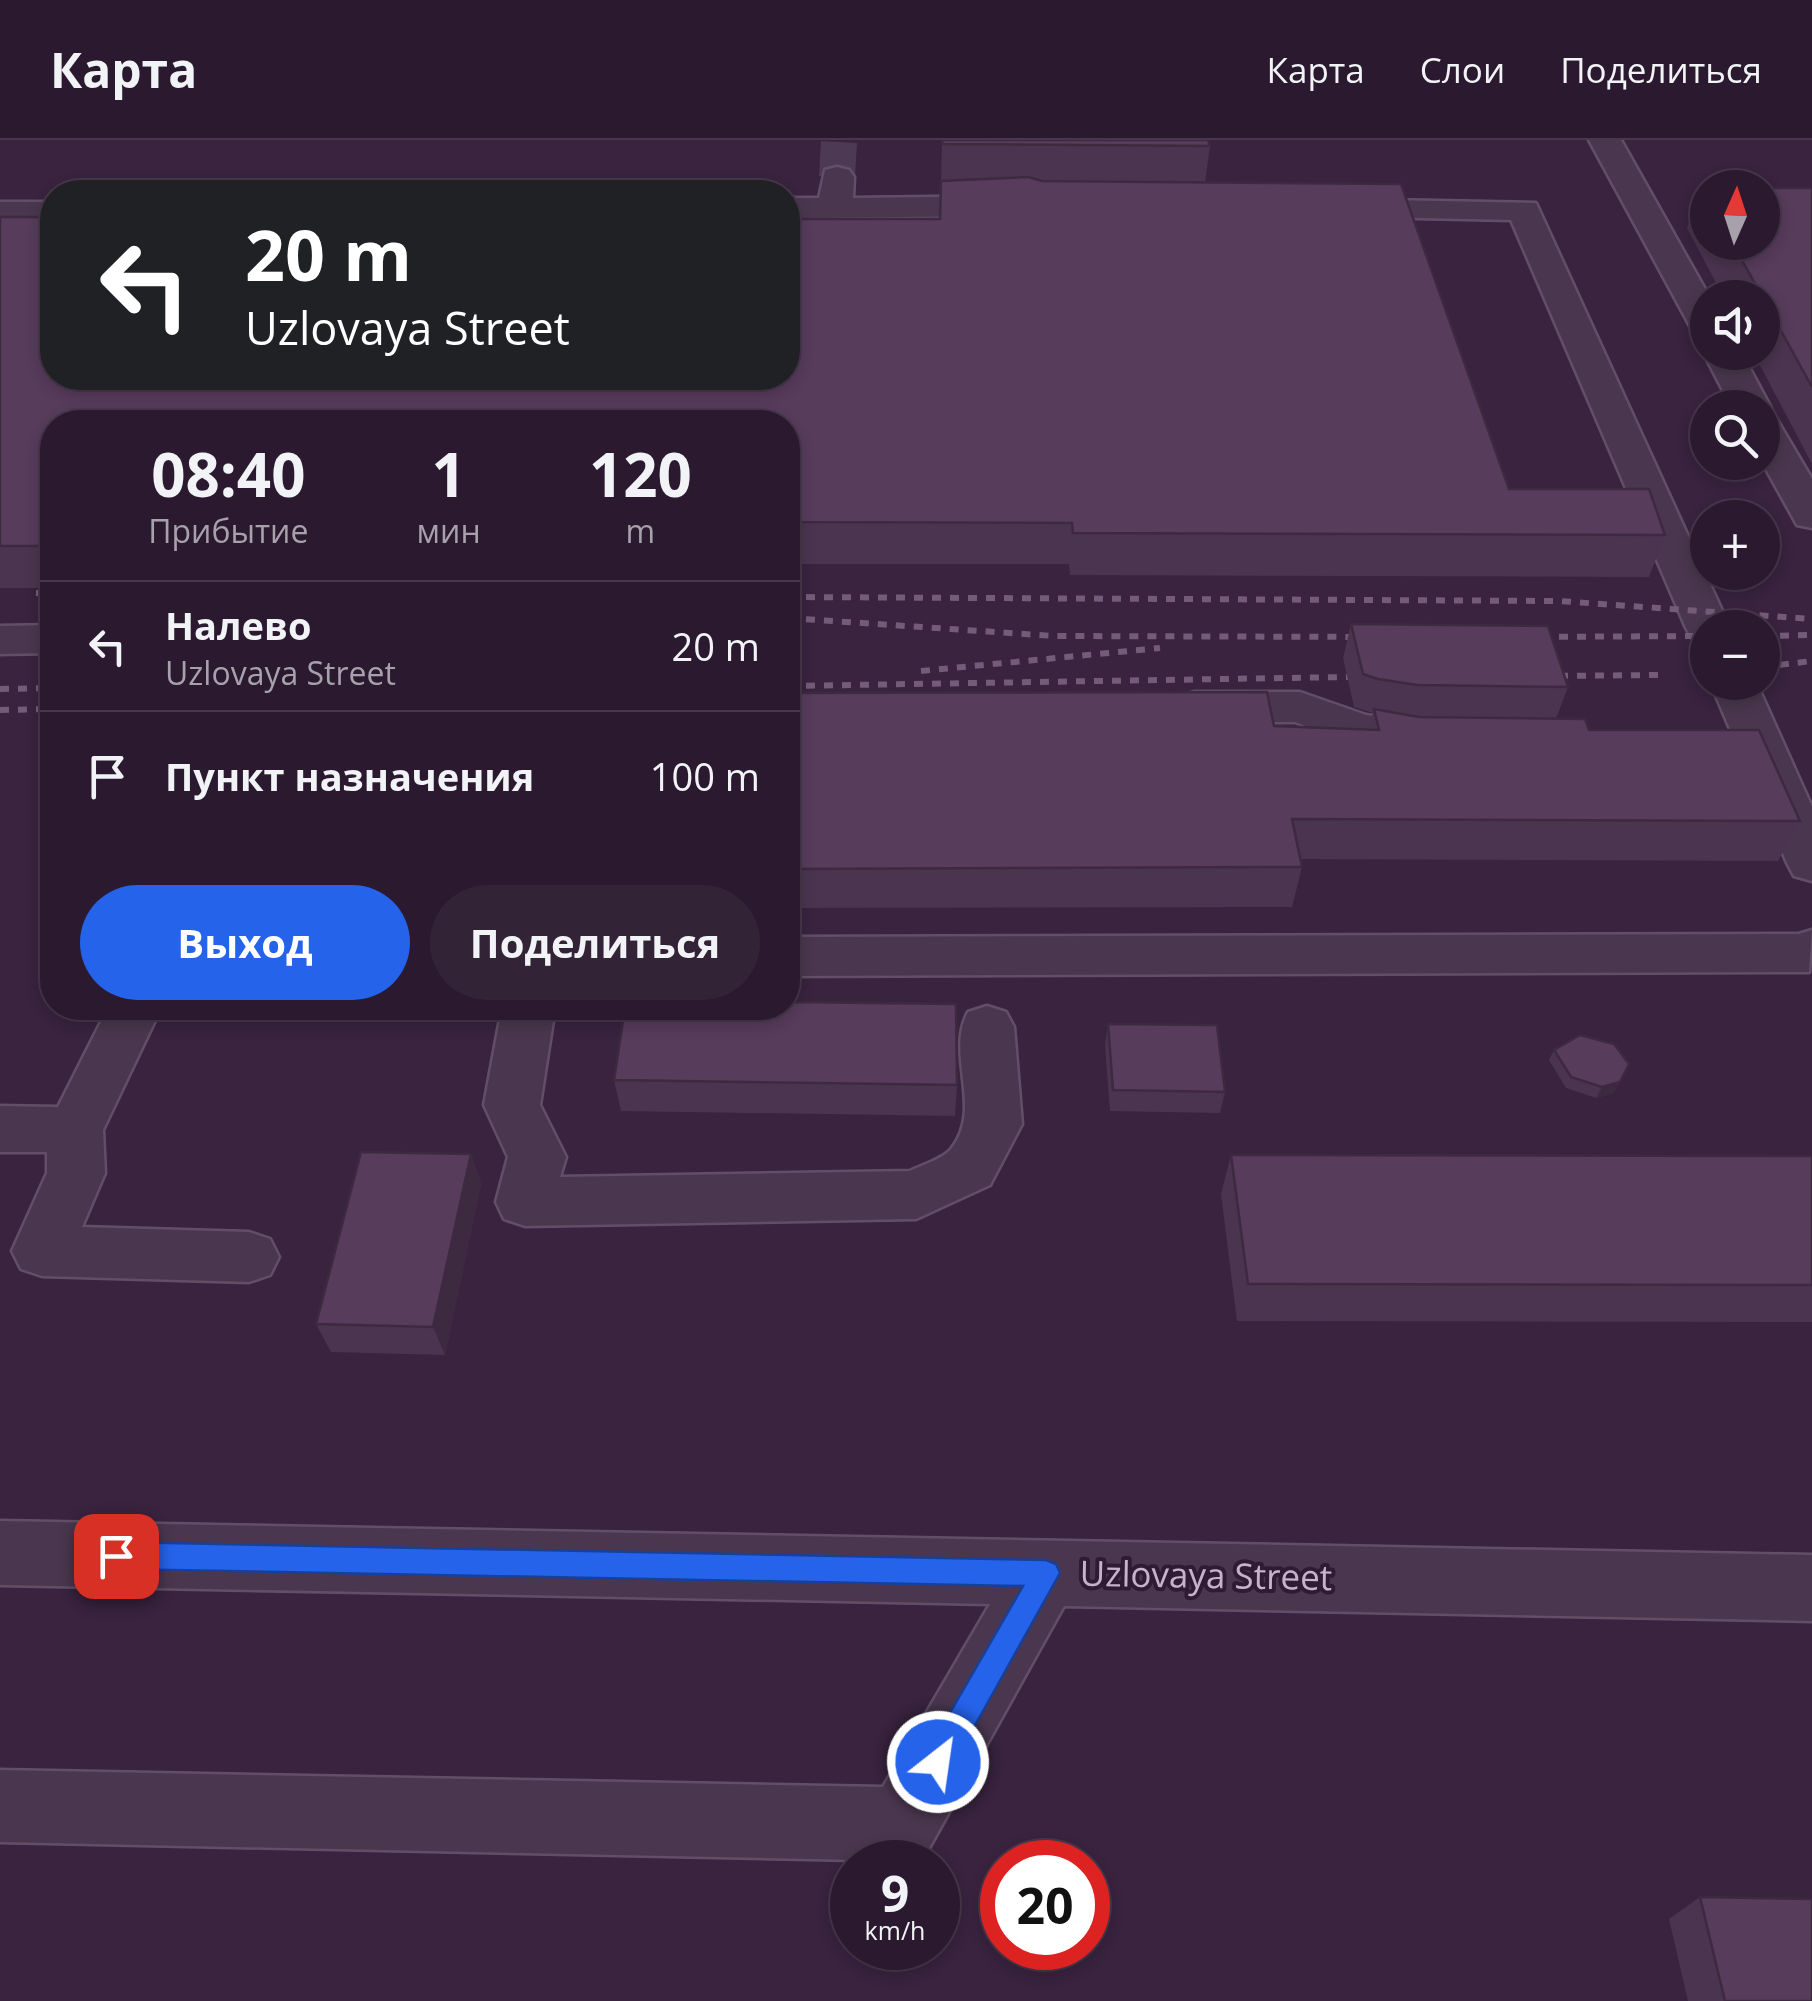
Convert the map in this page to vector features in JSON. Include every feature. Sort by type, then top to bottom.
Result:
[{"type":"street","points":[[1605,140],[1690,293]]},
{"type":"street","points":[[800,204],[836,193],[1012,206]]},
{"type":"street","points":[[1311,208],[1524,210],[1700,610]]},
{"type":"street","points":[[0,212],[40,212]]},
{"type":"street","points":[[1780,458],[1812,516]]},
{"type":"street","points":[[0,640],[40,639]]},
{"type":"street","points":[[1736,700],[1744,742],[1812,864]]},
{"type":"street","points":[[1142,706],[1300,706],[1360,730],[1407,738],[1483,739]]},
{"type":"street","points":[[800,957],[1809,953],[1812,949]]},
{"type":"street","points":[[128,1020],[75,1130],[76,1172],[42,1251],[249,1257]]},
{"type":"street","points":[[526,1020],[512,1105],[537,1157],[525,1202],[916,1195],[970,1168],[994,1124],[987,1028]]},
{"type":"street","points":[[0,1129],[75,1130]]},
{"type":"street","name":"Uzlovaya Street","points":[[0,1553],[1812,1588]]},
{"type":"street","points":[[0,1806],[902,1824],[1046,1573]]},
{"type":"building","points":[[942,140],[1208,140],[1210,146],[942,144]]},
{"type":"building","points":[[1028,177],[1042,181],[1401,184],[1509,489],[1649,489],[1665,535],[1073,533],[1072,523],[800,522],[800,410],[40,410],[40,546],[0,546],[0,217],[40,217],[40,390],[800,390],[800,219],[940,219],[941,181]]},
{"type":"building","points":[[1780,188],[1812,188],[1812,387],[1780,329],[1780,280],[1753,280],[1742,260],[1780,260]]},
{"type":"building","points":[[1351,624],[1548,626],[1568,687],[1417,685],[1378,679],[1363,674]]},
{"type":"building","points":[[1267,692],[1274,726],[1379,730],[1374,709],[1419,717],[1585,719],[1589,730],[1759,730],[1800,821],[1292,819],[1302,867],[800,869],[800,693]]},
{"type":"building","points":[[800,1002],[956,1004],[957,1085],[614,1080],[623,1020],[800,1020]]},
{"type":"building","points":[[1108,1024],[1217,1025],[1225,1092],[1113,1090]]},
{"type":"building","points":[[1580,1035],[1614,1044],[1629,1064],[1620,1082],[1602,1087],[1571,1077],[1554,1050]]},
{"type":"building","points":[[361,1152],[471,1154],[433,1327],[316,1324]]},
{"type":"building","points":[[1231,1155],[1812,1156],[1812,1285],[1248,1284]]},
{"type":"building","points":[[1700,1897],[1812,1899],[1812,2001],[1725,2001]]},
{"type":"tunnel","points":[[837,177],[839,142]]},
{"type":"railway","points":[[36,593],[40,593]]},
{"type":"railway","points":[[800,597],[1559,601],[1812,619]]},
{"type":"railway","points":[[800,619],[1054,636],[1378,637]]},
{"type":"railway","points":[[1780,636],[1812,635]]},
{"type":"railway","points":[[1523,637],[1690,636]]},
{"type":"railway","points":[[921,671],[1160,648]]},
{"type":"railway","points":[[1780,665],[1812,661]]},
{"type":"railway","points":[[1541,676],[1664,675]]},
{"type":"railway","points":[[800,686],[1348,677]]},
{"type":"railway","points":[[0,689],[40,688]]},
{"type":"railway","points":[[0,710],[40,709]]},
{"type":"route","points":[[116,1556],[1046,1573],[938,1762]]}]
